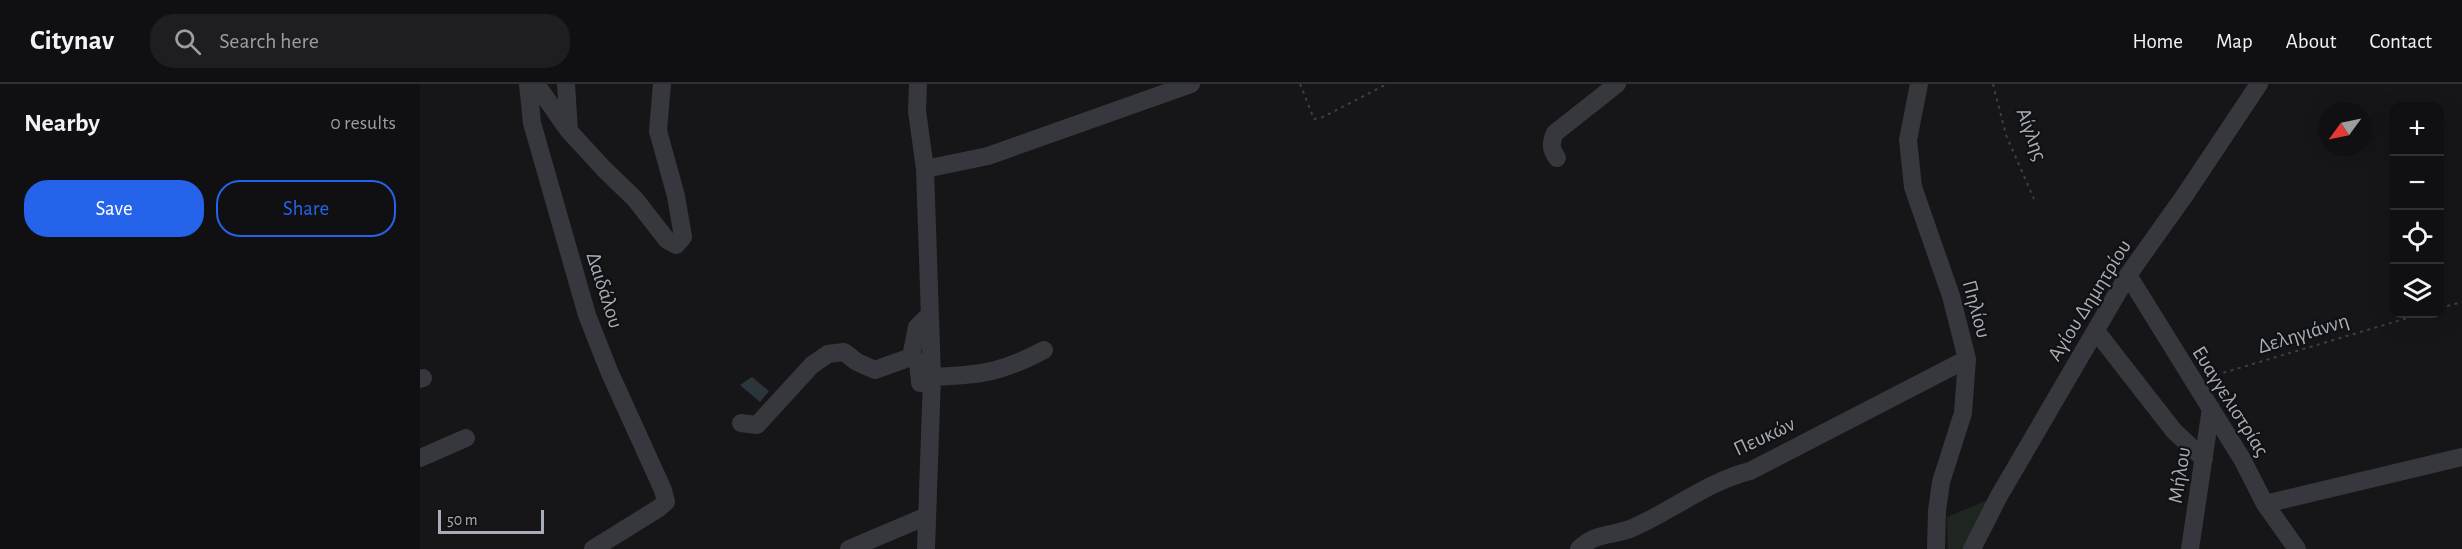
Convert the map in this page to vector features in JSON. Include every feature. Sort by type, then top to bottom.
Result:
[{"type":"street","name":"Δαιδάλου","points":[[528,84],[532,123],[587,315],[609,371],[663,490],[666,502],[593,549]]},
{"type":"street","points":[[536,84],[569,131],[635,199],[667,240],[676,245],[683,237],[676,196],[658,131],[662,84]]},
{"type":"street","points":[[566,84],[569,131]]},
{"type":"street","points":[[918,84],[917,111],[925,169],[932,377],[926,549]]},
{"type":"street","points":[[925,169],[988,156],[1191,84]]},
{"type":"street","points":[[1557,159],[1551,149],[1551,140],[1555,133],[1617,84]]},
{"type":"street","name":"Πηλίου","points":[[1919,84],[1908,140],[1913,187],[1951,296],[1967,359],[1964,413],[1941,482],[1936,511],[1936,549]]},
{"type":"street","name":"Αγίου Δημητρίου","points":[[1972,549],[1999,496],[2128,275],[2259,84]]},
{"type":"street","name":"Ευαγγελιστρίας","points":[[2128,275],[2242,459],[2265,504],[2297,549]]},
{"type":"street","points":[[911,357],[917,327],[929,315]]},
{"type":"street","points":[[2096,331],[2174,431],[2204,459]]},
{"type":"street","points":[[932,377],[967,375],[1004,369],[1044,350]]},
{"type":"street","points":[[741,423],[757,425],[812,365],[828,354],[844,352],[857,362],[875,370],[911,357],[918,361],[921,410],[930,424]]},
{"type":"street","name":"Πευκών","points":[[1579,549],[1596,536],[1626,530],[1651,520],[1727,477],[1750,471],[1967,359]]},
{"type":"street","name":"Μήλου","points":[[2190,549],[2211,408]]},
{"type":"street","points":[[420,458],[466,438]]},
{"type":"street","points":[[2265,504],[2462,457]]},
{"type":"street","points":[[849,549],[927,516]]},
{"type":"path","points":[[1300,84],[1314,119],[1323,117],[1387,84]]},
{"type":"path","name":"Αίγλης","points":[[1993,84],[2007,135],[2034,199]]},
{"type":"path","points":[[2444,307],[2462,302]]},
{"type":"path","name":"Δεληγιάννη","points":[[2194,382],[2408,318]]},
{"type":"shaded area","points":[[752,377],[769,391],[760,402],[740,385]]},
{"type":"shaded area","points":[[1988,500],[1964,549],[1948,549],[1947,517]]}]
